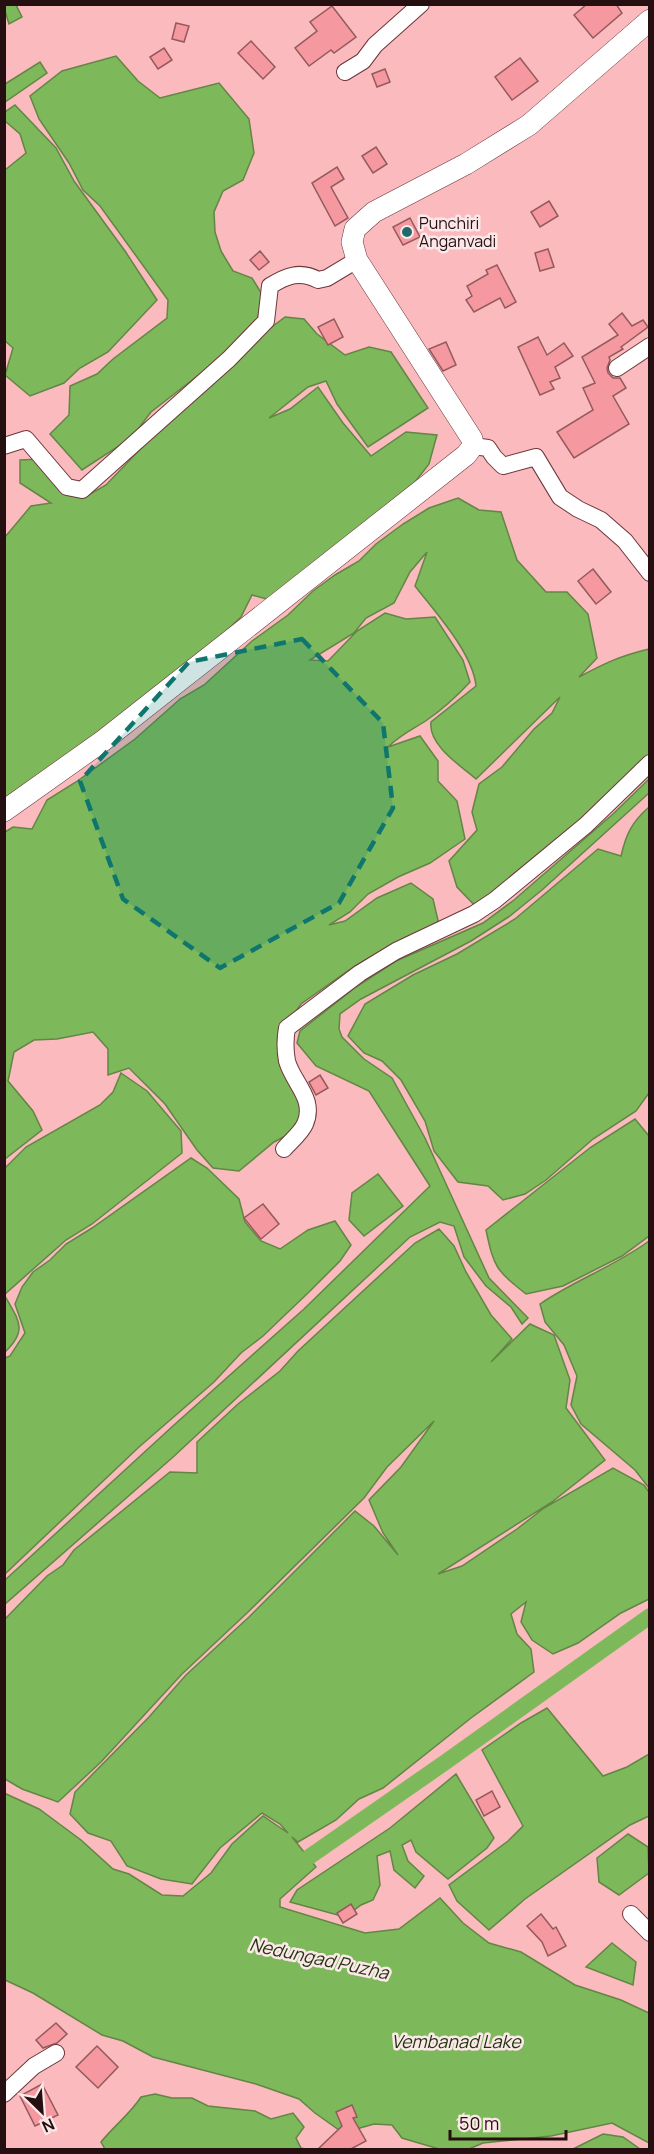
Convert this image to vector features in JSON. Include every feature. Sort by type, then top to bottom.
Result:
[{"type":"street","points":[[345,72],[363,61],[375,45],[421,4]]},
{"type":"street","points":[[4,811],[104,740],[466,455],[473,446],[472,439],[357,260],[352,242],[355,229],[374,212],[466,164],[529,125],[650,20]]},
{"type":"street","points":[[4,446],[26,439],[67,487],[82,490],[229,359],[266,321],[270,286],[284,277],[297,274],[307,274],[318,280],[327,278],[357,260]]},
{"type":"street","points":[[617,368],[650,346]]},
{"type":"street","points":[[473,446],[488,448],[503,466],[536,457],[561,497],[578,509],[601,520],[625,541],[650,573]]},
{"type":"street","points":[[284,1149],[304,1126],[308,1117],[307,1099],[288,1063],[285,1042],[287,1028],[360,973],[396,951],[474,914],[495,900],[586,825],[650,764]]},
{"type":"street","points":[[631,1914],[650,1933]]},
{"type":"street","points":[[4,2094],[34,2066],[56,2053]]},
{"type":"highlighted area","points":[[302,639],[383,723],[393,808],[339,903],[220,968],[123,899],[80,781],[189,662]]},
{"type":"water","points":[[5,4],[16,5],[22,17],[9,24]]},
{"type":"water","points":[[116,56],[138,81],[160,98],[219,83],[249,119],[254,153],[243,180],[223,191],[214,212],[215,232],[221,251],[233,271],[252,278],[263,296],[257,321],[236,346],[151,412],[122,444],[82,470],[50,434],[69,415],[70,386],[97,374],[167,318],[168,300],[100,206],[83,190],[69,163],[39,119],[30,96],[62,71]]},
{"type":"water","points":[[40,62],[47,73],[5,102],[5,84]]},
{"type":"water","points":[[15,105],[56,148],[74,181],[157,300],[108,352],[80,368],[64,383],[30,396],[5,375],[13,348],[4,340],[5,170],[26,153],[20,134],[5,121],[5,112]]},
{"type":"water","points":[[285,317],[304,319],[317,334],[345,355],[369,347],[391,352],[428,408],[368,447],[337,404],[326,381],[308,387],[269,418],[290,409],[318,387],[343,423],[371,456],[406,432],[437,435],[429,464],[415,482],[270,600],[252,595],[241,617],[217,640],[97,737],[5,800],[5,537],[31,506],[51,503],[20,483],[20,460],[43,459],[85,497],[106,485],[171,417],[256,339]]},
{"type":"water","points":[[458,498],[479,510],[501,512],[517,560],[546,592],[567,592],[588,614],[597,658],[579,677],[613,660],[649,649],[649,764],[480,911],[457,887],[449,861],[477,830],[472,812],[479,784],[502,767],[534,729],[552,713],[560,697],[476,779],[440,747],[431,731],[431,722],[476,686],[468,660],[461,647],[415,586],[427,552],[410,572],[394,603],[366,618],[354,633],[310,660],[328,661],[357,631],[385,613],[406,619],[435,617],[463,660],[470,682],[439,711],[388,747],[420,736],[438,761],[438,781],[457,801],[465,839],[430,863],[368,894],[350,912],[329,925],[345,921],[377,898],[411,883],[433,899],[440,929],[406,937],[355,966],[301,1004],[289,1021],[285,1049],[315,1101],[303,1127],[274,1142],[239,1171],[213,1168],[197,1150],[165,1104],[129,1068],[108,1075],[108,1049],[93,1032],[57,1039],[34,1040],[14,1052],[8,1081],[33,1111],[42,1130],[5,1159],[5,832],[13,827],[32,829],[47,800],[135,739],[180,699],[204,685],[252,641],[288,615],[313,591],[359,561],[376,544],[403,524],[429,508]]},
{"type":"water","points":[[649,779],[649,793],[510,916],[471,941],[361,999],[340,1014],[339,1029],[342,1037],[364,1059],[392,1078],[425,1138],[489,1278],[528,1318],[522,1324],[511,1307],[486,1286],[464,1257],[454,1226],[440,1222],[410,1237],[172,1458],[5,1604],[5,1580],[304,1309],[430,1186],[369,1091],[316,1066],[297,1043],[300,1031],[356,987],[396,961],[483,923],[514,900],[613,814]]},
{"type":"water","points":[[649,807],[649,1093],[636,1111],[593,1139],[546,1180],[525,1194],[503,1200],[488,1186],[458,1182],[434,1151],[425,1121],[401,1080],[382,1061],[364,1053],[348,1036],[365,1004],[413,975],[457,954],[515,919],[598,849],[621,856],[630,829]]},
{"type":"water","points":[[121,1073],[147,1091],[181,1131],[182,1153],[92,1224],[66,1240],[5,1294],[5,1168],[26,1147],[100,1105],[113,1092]]},
{"type":"water","points":[[635,1119],[649,1136],[649,1236],[622,1256],[563,1286],[526,1294],[502,1273],[494,1261],[486,1230],[591,1147]]},
{"type":"water","points":[[191,1158],[207,1168],[239,1199],[245,1222],[261,1241],[280,1249],[308,1230],[335,1221],[351,1245],[340,1261],[263,1336],[241,1353],[214,1382],[139,1447],[5,1574],[5,1358],[10,1356],[25,1333],[15,1304],[22,1287],[33,1272],[50,1260],[66,1244]]},
{"type":"water","points":[[378,1174],[403,1206],[364,1236],[349,1220],[352,1193]]},
{"type":"water","points":[[439,1229],[454,1246],[491,1315],[512,1339],[491,1362],[530,1324],[554,1335],[570,1380],[566,1408],[605,1460],[552,1502],[438,1574],[462,1566],[544,1508],[613,1468],[644,1485],[649,1492],[649,1599],[621,1613],[578,1643],[553,1654],[532,1640],[521,1622],[526,1602],[511,1614],[517,1634],[531,1649],[534,1672],[471,1718],[383,1788],[359,1799],[336,1820],[298,1842],[292,1837],[316,1867],[280,1899],[280,1907],[365,1933],[399,1929],[440,1898],[463,1923],[489,1943],[521,1952],[575,1985],[621,2000],[649,2013],[649,2143],[612,2123],[551,2136],[483,2143],[469,2149],[439,2149],[402,2138],[392,2125],[374,2124],[339,2130],[299,2099],[256,2084],[153,2057],[123,2041],[102,2035],[33,1993],[5,1980],[4,1793],[39,1809],[81,1840],[113,1869],[129,1874],[162,1895],[183,1896],[211,1873],[232,1844],[263,1816],[288,1833],[280,1824],[262,1813],[220,1848],[192,1884],[161,1879],[127,1866],[111,1841],[88,1833],[70,1814],[75,1792],[149,1717],[186,1675],[249,1617],[355,1511],[374,1526],[398,1555],[383,1533],[369,1500],[401,1467],[434,1421],[387,1467],[364,1498],[182,1674],[101,1762],[58,1802],[22,1789],[5,1779],[5,1619],[47,1576],[63,1565],[74,1550],[170,1472],[197,1473],[197,1442],[238,1404],[280,1371],[298,1351],[415,1243]]},
{"type":"water","points":[[649,1241],[649,1488],[635,1470],[581,1424],[571,1405],[577,1376],[564,1345],[545,1322],[540,1304]]},
{"type":"water","points":[[5,1296],[17,1319],[19,1331],[5,1352]]},
{"type":"water","points":[[547,1708],[603,1776],[627,1767],[649,1754],[649,1816],[630,1825],[525,1899],[489,1930],[457,1901],[449,1885],[508,1841],[523,1826],[482,1750]]},
{"type":"water","points":[[456,1774],[494,1838],[487,1848],[448,1879],[416,1852],[411,1840],[402,1845],[408,1861],[424,1876],[415,1888],[394,1870],[390,1851],[377,1856],[380,1885],[373,1900],[361,1905],[345,1917],[290,1902],[297,1890],[390,1828]]},
{"type":"water","points":[[628,1834],[648,1847],[649,1873],[619,1895],[599,1882],[597,1858]]},
{"type":"water","points":[[612,1943],[636,1962],[633,1985],[586,1967]]},
{"type":"water","points":[[155,2094],[172,2098],[192,2098],[208,2106],[255,2111],[271,2119],[293,2113],[304,2127],[296,2138],[301,2148],[305,2149],[105,2149],[101,2142],[141,2097]]},
{"type":"water","points":[[603,2134],[623,2137],[640,2149],[573,2149]]},
{"type":"building","points":[[587,4],[616,4],[622,13],[593,38],[574,15]]},
{"type":"building","points":[[332,6],[356,37],[334,53],[331,50],[309,66],[295,48],[317,31],[310,22]]},
{"type":"building","points":[[176,23],[189,26],[184,42],[172,39]]},
{"type":"building","points":[[251,41],[275,67],[263,79],[238,53]]},
{"type":"building","points":[[164,48],[172,60],[158,69],[150,57]]},
{"type":"building","points":[[520,58],[538,81],[512,100],[495,77]]},
{"type":"building","points":[[385,69],[390,82],[377,87],[372,74]]},
{"type":"building","points":[[376,147],[387,164],[373,173],[362,156]]},
{"type":"building","points":[[337,167],[344,179],[331,187],[348,218],[335,226],[312,183]]},
{"type":"building","points":[[549,201],[558,216],[540,227],[531,212]]},
{"type":"building","name":"Punchiri Anganvadi","points":[[410,218],[420,237],[403,245],[393,227]]},
{"type":"building","points":[[548,249],[554,267],[540,271],[535,253]]},
{"type":"building","points":[[260,251],[269,262],[259,270],[250,260]]},
{"type":"building","points":[[497,265],[516,302],[505,308],[500,298],[474,312],[466,300],[472,296],[467,286],[488,274],[486,270]]},
{"type":"building","points":[[622,313],[632,326],[643,320],[648,327],[621,347],[623,349],[609,357],[608,373],[613,378],[620,378],[626,388],[613,396],[629,424],[574,458],[557,432],[593,410],[583,388],[595,383],[582,357],[618,335],[609,324]]},
{"type":"building","points":[[334,319],[343,337],[328,345],[318,327]]},
{"type":"building","points":[[538,337],[547,355],[564,343],[573,356],[555,367],[560,378],[550,382],[554,389],[540,395],[518,347]]},
{"type":"building","points":[[446,342],[456,365],[443,371],[429,349]]},
{"type":"building","points":[[593,569],[611,592],[596,604],[578,581]]},
{"type":"building","points":[[320,1075],[328,1088],[316,1095],[309,1082]]},
{"type":"building","points":[[263,1204],[279,1224],[261,1239],[244,1218]]},
{"type":"building","points":[[492,1791],[500,1807],[484,1816],[476,1800]]},
{"type":"building","points":[[351,1904],[357,1914],[343,1923],[337,1913]]},
{"type":"building","points":[[541,1914],[553,1929],[556,1927],[566,1946],[548,1956],[542,1942],[527,1926]]},
{"type":"building","points":[[56,2023],[67,2034],[57,2043],[43,2048],[36,2040]]},
{"type":"building","points":[[97,2046],[118,2067],[98,2088],[76,2067]]},
{"type":"building","points":[[42,2084],[58,2115],[35,2126],[20,2096]]},
{"type":"building","points":[[352,2105],[357,2117],[353,2118],[366,2141],[349,2150],[317,2150],[342,2126],[336,2112]]},
{"type":"waterway","points":[[309,1857],[650,1616]]},
{"type":"place","name":"Punchiri Anganvadi","points":[[407,232]]},
{"type":"water label","name":"Nedungad Puzha","points":[[319,1959]]},
{"type":"water label","name":"Vembanad Lake","points":[[456,2042]]}]
